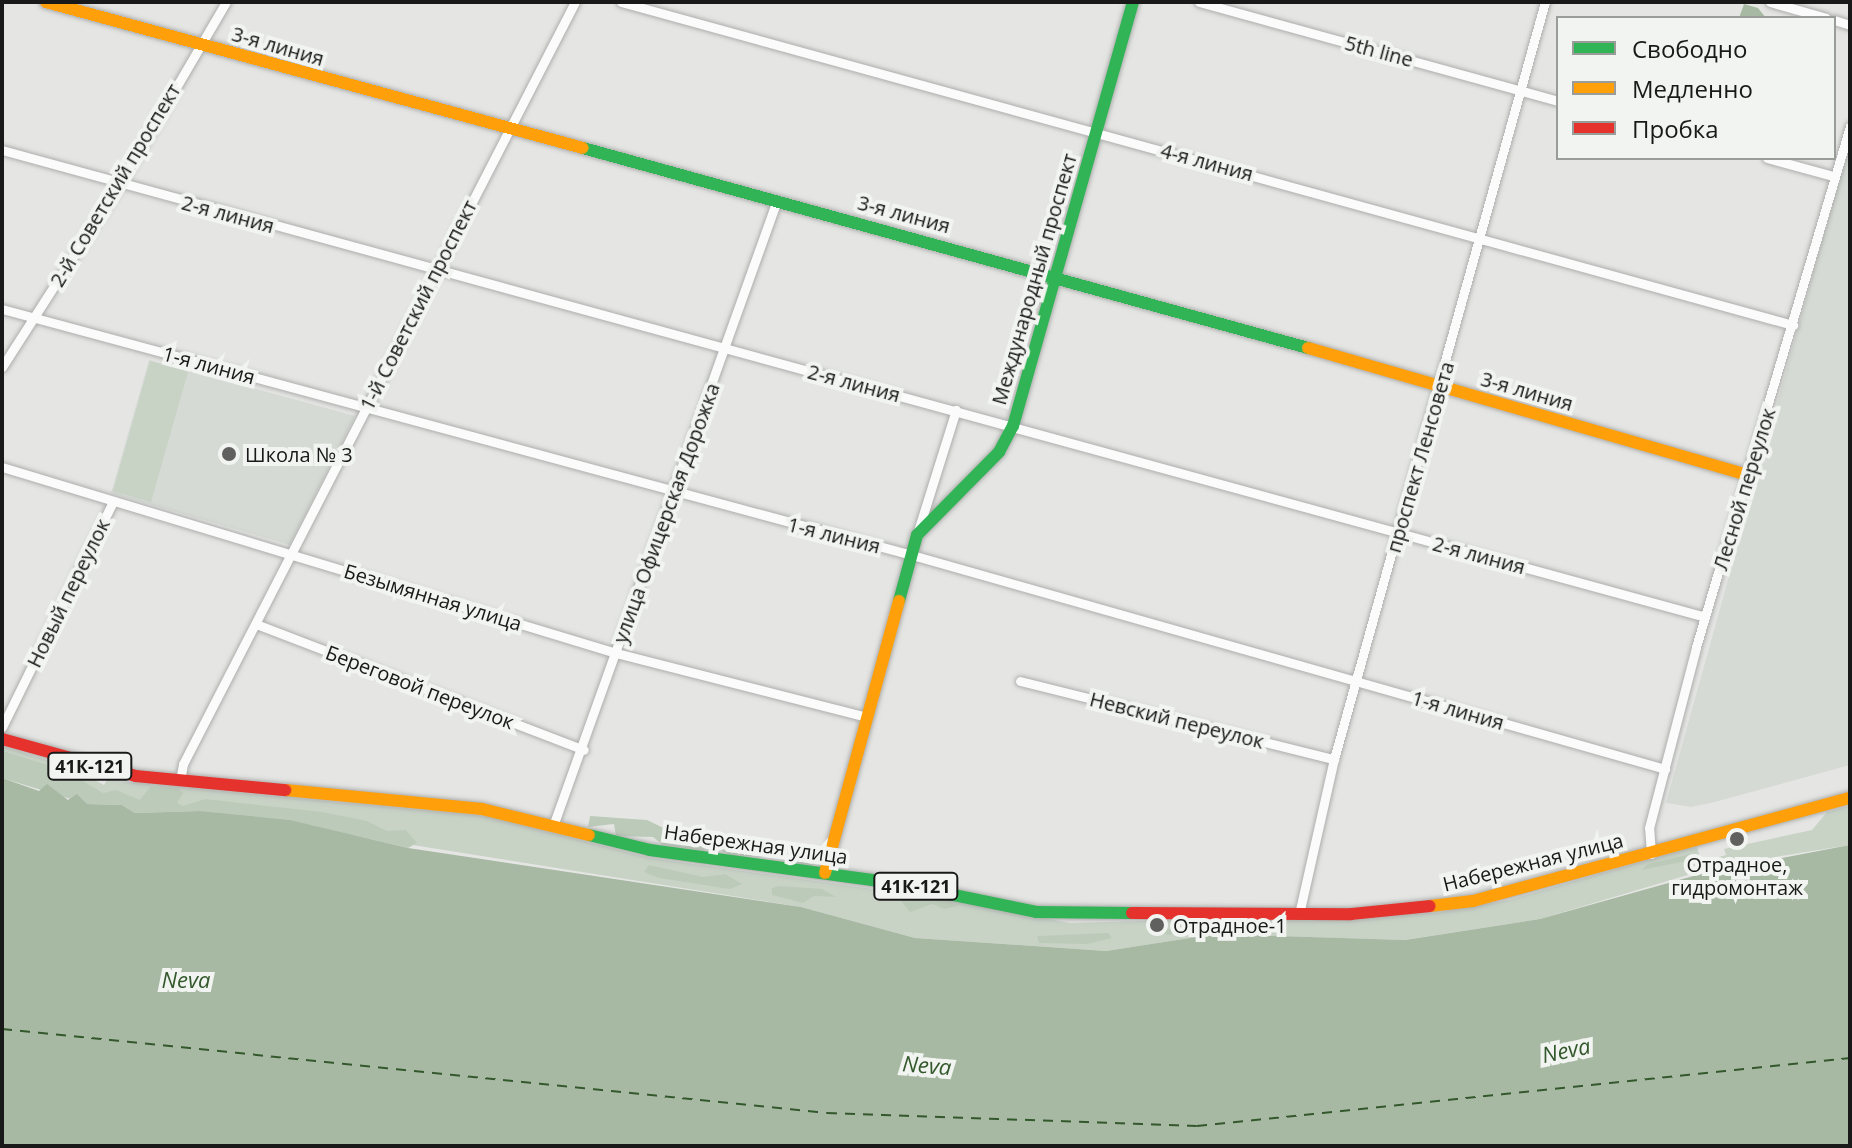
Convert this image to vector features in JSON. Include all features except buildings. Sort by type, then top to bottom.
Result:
[{"type":"street","name":"3-я линия","points":[[46,2],[509,131],[1056,276],[1748,475]]},
{"type":"street","name":"2-й Советский проспект","points":[[2,367],[119,185],[226,2]]},
{"type":"street","name":"1-й Советский проспект","points":[[180,781],[183,764],[575,2]]},
{"type":"street","name":"4-я линия","points":[[621,2],[1481,236],[1793,325]]},
{"type":"street","name":"Международный проспект","points":[[917,535],[999,452],[1013,426],[1133,2]]},
{"type":"street","name":"5th line","points":[[1199,2],[1556,100]]},
{"type":"street","name":"проспект Ленсовета","points":[[1299,914],[1334,759],[1441,387],[1545,2]]},
{"type":"street","points":[[1770,2],[1819,16]]},
{"type":"street","name":"Лесной переулок","points":[[1651,854],[1649,828],[1705,617],[1850,126]]},
{"type":"street","name":"2-я линия","points":[[2,150],[119,185],[956,410],[1705,617]]},
{"type":"street","points":[[1774,160],[1833,176]]},
{"type":"street","name":"улица Офицерская Дорожка","points":[[553,826],[584,750],[671,494],[777,200]]},
{"type":"street","name":"1-я линия","points":[[2,309],[671,494],[912,555],[1665,769]]},
{"type":"street","points":[[825,873],[917,535],[956,410]]},
{"type":"street","name":"Безымянная улица","points":[[2,467],[616,653],[867,717]]},
{"type":"street","name":"Новый переулок","points":[[2,727],[113,501]]},
{"type":"street","name":"Береговой переулок","points":[[256,624],[584,750]]},
{"type":"street","name":"Невский переулок","points":[[1020,681],[1334,759]]},
{"type":"street","name":"Набережная улица","points":[[2,739],[105,770],[180,781],[448,805],[650,850],[825,873],[1036,912],[1299,914],[1397,911],[1473,901],[1651,854]]},
{"type":"street","name":"41К-121","points":[[1651,854],[1850,798]]},
{"type":"shaded area","points":[[1850,141],[1850,765],[1711,803],[1691,807],[1666,803]]},
{"type":"shaded area","name":"Школа № 3","points":[[149,360],[355,416],[290,545],[111,493]]},
{"type":"shaded area","points":[[150,361],[188,372],[151,502],[113,491]]},
{"type":"shaded area","points":[[2,746],[70,767],[104,785],[107,780],[485,816],[650,858],[937,898],[1070,923],[1436,913],[1509,900],[1689,848],[1697,847],[1701,862],[1726,855],[1724,849],[1812,830],[1827,812],[1850,806],[1850,845],[1718,866],[1540,919],[1404,940],[1216,934],[1106,951],[915,938],[801,907],[12,781],[2,778]]},
{"type":"shaded area","points":[[2,751],[64,770],[103,793],[116,790],[140,800],[150,787],[178,788],[183,793],[177,803],[183,806],[205,799],[322,812],[367,821],[387,831],[406,830],[417,843],[408,848],[290,820],[200,811],[135,813],[122,805],[87,804],[2,778]]},
{"type":"shaded area","points":[[590,816],[647,820],[695,843],[736,843],[775,857],[733,856],[710,846],[703,851],[663,845],[653,837],[616,836],[614,824],[588,827]]},
{"type":"shaded area","points":[[795,852],[817,853],[822,860],[809,867],[797,864]]},
{"type":"shaded area","points":[[1691,854],[1697,859],[1641,870],[1648,864]]},
{"type":"shaded area","points":[[649,865],[703,877],[725,874],[742,884],[730,889],[659,878],[644,872]]},
{"type":"shaded area","points":[[772,888],[822,889],[836,897],[814,896],[803,903],[772,895]]},
{"type":"shaded area","points":[[905,896],[946,900],[958,906],[944,909],[932,904],[910,912],[900,900]]},
{"type":"shaded area","points":[[1205,922],[1218,927],[1168,935],[1158,931]]},
{"type":"shaded area","points":[[1108,933],[1112,938],[1087,944],[1039,943],[1037,936]]},
{"type":"water","points":[[1744,4],[1758,8],[1764,16],[1740,16]]},
{"type":"water","name":"Neva","points":[[2,778],[39,791],[47,784],[68,800],[77,794],[87,804],[122,805],[135,813],[200,811],[290,820],[408,848],[801,907],[915,938],[1106,951],[1216,934],[1405,940],[1540,919],[1704,873],[1850,845],[1850,1146],[2,1146]]},
{"type":"ferry route","points":[[2,1029],[827,1113],[1197,1126],[1850,1058]]},
{"type":"traffic: fast","points":[[899,601],[917,535],[999,452],[1013,426],[1133,2]]},
{"type":"traffic: fast","points":[[583,148],[1308,348]]},
{"type":"traffic: fast","points":[[589,835],[650,850],[900,884],[1036,912],[1132,913]]},
{"type":"traffic: slow","points":[[46,2],[583,148]]},
{"type":"traffic: slow","points":[[1308,348],[1748,475]]},
{"type":"traffic: slow","points":[[825,873],[899,601]]},
{"type":"traffic: slow","points":[[285,790],[482,809],[589,835]]},
{"type":"traffic: slow","points":[[1430,906],[1473,901],[1850,798]]},
{"type":"traffic: jam","points":[[2,739],[136,776],[285,790]]},
{"type":"traffic: jam","points":[[1132,913],[1351,914],[1430,906]]},
{"type":"place","name":"Школа № 3","points":[[229,454]]},
{"type":"place","name":"Отрадное, гидромонтаж","points":[[1737,839]]},
{"type":"place","name":"Отрадное-1","points":[[1157,925]]}]
